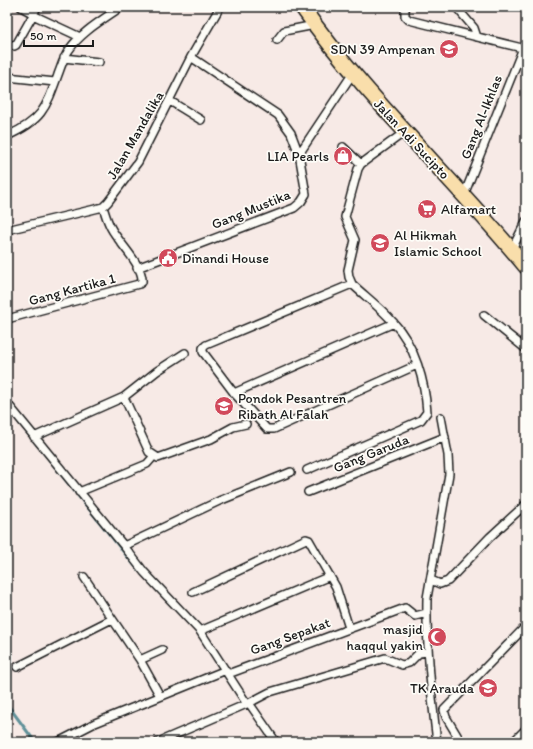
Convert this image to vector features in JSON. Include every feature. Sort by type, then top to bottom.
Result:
[{"type":"highway","name":"Jalan Adi Sucipto","points":[[302,7],[353,73],[464,195],[526,267]]},
{"type":"street","points":[[21,7],[35,12],[80,37]]},
{"type":"street","points":[[7,136],[32,123],[40,115],[49,102],[64,58],[80,37],[121,7]]},
{"type":"street","name":"Jalan Mandalika","points":[[103,206],[116,193],[138,162],[191,57],[220,7]]},
{"type":"street","name":"Gang Al-Ikhlas","points":[[404,7],[405,16],[409,20],[524,49],[464,195]]},
{"type":"street","points":[[456,7],[474,28],[477,36]]},
{"type":"street","points":[[7,43],[14,46],[18,43],[35,12]]},
{"type":"street","points":[[277,40],[284,31],[315,25]]},
{"type":"street","name":"Gang Mustika","points":[[138,268],[294,208],[301,202],[306,194],[299,154],[291,133],[278,115],[191,57]]},
{"type":"street","points":[[64,58],[100,62]]},
{"type":"street","points":[[299,154],[353,73]]},
{"type":"street","points":[[7,77],[55,82]]},
{"type":"street","points":[[170,101],[201,120]]},
{"type":"street","points":[[307,470],[425,417],[426,402],[417,365],[410,348],[394,322],[352,284],[348,277],[348,270],[355,240],[345,217],[361,164],[406,131]]},
{"type":"street","points":[[343,147],[361,164]]},
{"type":"street","points":[[7,230],[103,206],[110,227],[138,268]]},
{"type":"street","points":[[512,250],[526,221]]},
{"type":"street","name":"Gang Kartika 1","points":[[7,319],[139,284],[142,282],[143,278],[138,268]]},
{"type":"street","points":[[352,284],[206,345],[203,348],[204,352],[234,393],[267,429],[274,429],[417,365]]},
{"type":"street","points":[[484,315],[526,349]]},
{"type":"street","points":[[234,393],[394,322]]},
{"type":"street","points":[[34,437],[124,397],[157,371],[185,353]]},
{"type":"street","points":[[124,397],[149,452],[154,456],[162,458],[211,439],[233,427],[246,424]]},
{"type":"street","points":[[7,403],[144,572],[200,631],[276,742]]},
{"type":"street","points":[[437,742],[428,652],[427,598],[449,474],[441,417]]},
{"type":"street","name":"Gang Garuda","points":[[308,492],[444,437]]},
{"type":"street","points":[[79,492],[147,464],[154,456]]},
{"type":"street","points":[[124,546],[219,501],[291,472]]},
{"type":"street","points":[[431,580],[440,584],[448,581],[490,537],[526,504]]},
{"type":"street","points":[[193,592],[306,539],[311,542],[330,576],[350,628]]},
{"type":"street","points":[[200,631],[330,576]]},
{"type":"street","points":[[84,577],[140,660],[160,696]]},
{"type":"street","name":"Gang Sepakat","points":[[58,742],[95,723],[160,696],[405,608],[415,616],[427,612]]},
{"type":"street","points":[[17,667],[112,619]]},
{"type":"street","points":[[461,742],[446,717],[444,710],[526,626]]},
{"type":"street","points":[[140,660],[162,650]]},
{"type":"street","points":[[158,742],[270,692],[385,658],[396,664],[402,665],[409,663],[419,653],[428,652]]},
{"type":"street","points":[[513,742],[526,729]]},
{"type":"waterway","points":[[17,420],[139,571]]},
{"type":"waterway","points":[[7,704],[35,742]]},
{"type":"place","name":"SDN 39 Ampenan","points":[[449,49]]},
{"type":"place","name":"LIA Pearls","points":[[343,156]]},
{"type":"place","name":"Alfamart","points":[[427,209]]},
{"type":"place","name":"Al Hikmah Islamic School","points":[[380,243]]},
{"type":"place","name":"Dinandi House","points":[[168,258]]},
{"type":"place","name":"Pondok Pesantren Ribath Al Falah","points":[[224,406]]},
{"type":"place","name":"masjid haqqul yakin","points":[[437,637]]},
{"type":"place","name":"TK Arauda","points":[[488,688]]}]
